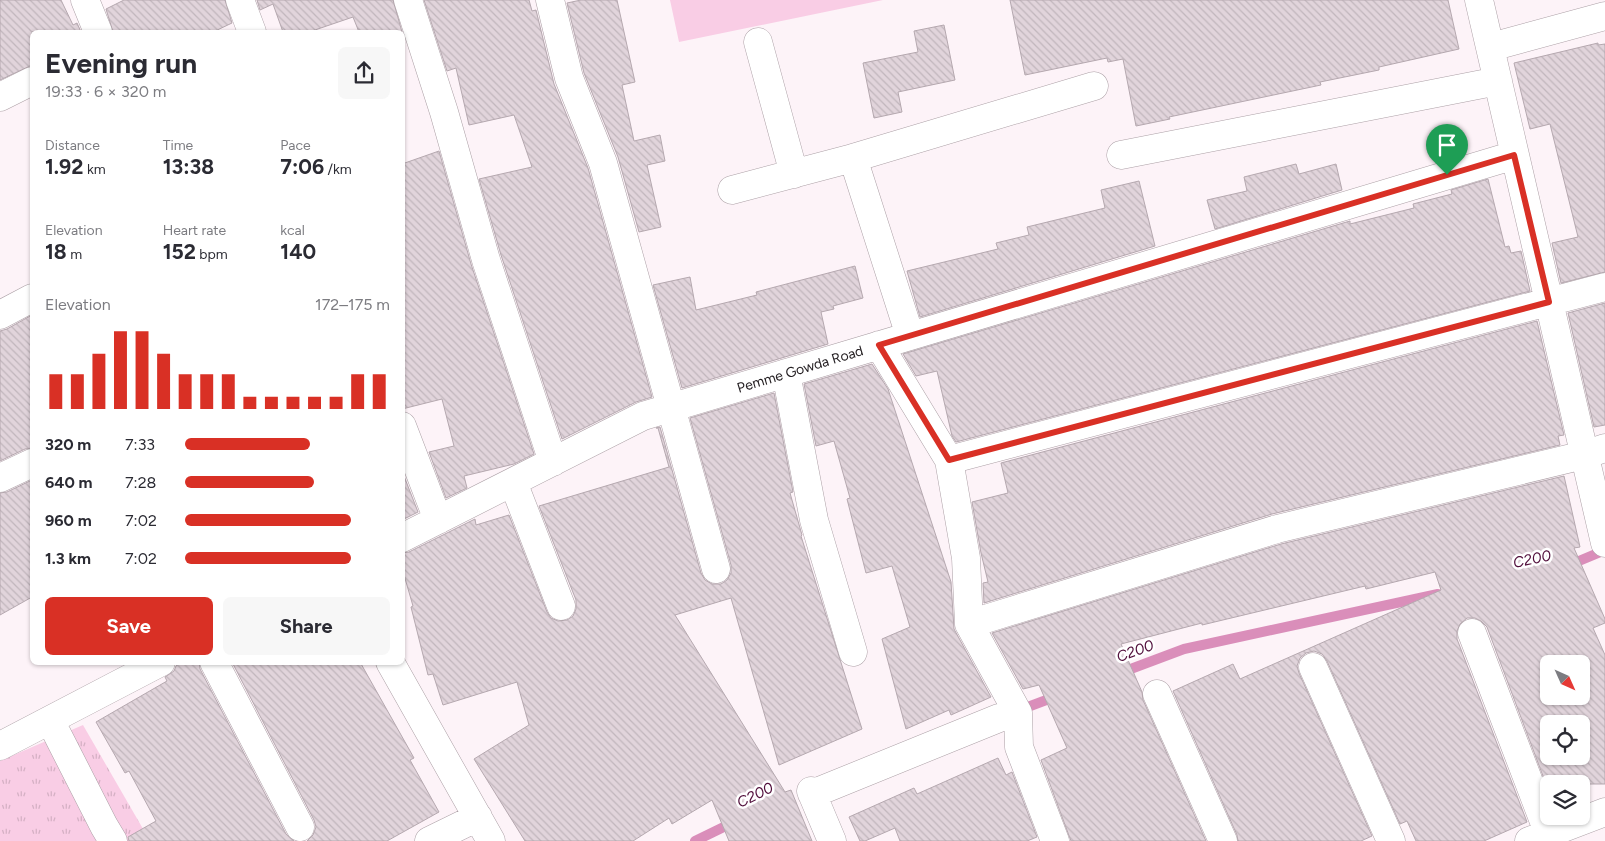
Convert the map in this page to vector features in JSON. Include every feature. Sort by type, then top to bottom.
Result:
[{"type":"street","points":[[85,0],[97,30]]},
{"type":"street","points":[[240,0],[251,30]]},
{"type":"street","points":[[408,0],[444,112],[486,260],[553,462]]},
{"type":"street","points":[[550,0],[569,78],[603,163],[716,569]]},
{"type":"street","points":[[1479,0],[1549,302],[1595,451],[1604,538]]},
{"type":"street","points":[[1491,47],[1605,16]]},
{"type":"street","points":[[758,42],[794,174]]},
{"type":"street","points":[[1121,155],[1498,81]]},
{"type":"street","points":[[0,97],[30,82]]},
{"type":"street","points":[[732,190],[853,158],[1094,86]]},
{"type":"street","name":"Pemme Gowda Road","points":[[405,536],[643,416],[1514,155]]},
{"type":"street","points":[[853,158],[910,336]]},
{"type":"street","points":[[949,460],[1605,287]]},
{"type":"street","points":[[0,315],[30,299]]},
{"type":"street","points":[[879,345],[949,460],[966,558],[969,624],[1013,705],[1019,747],[1055,841]]},
{"type":"street","points":[[786,373],[814,520],[853,652]]},
{"type":"street","points":[[405,434],[438,520]]},
{"type":"street","points":[[969,624],[1277,528],[1595,451]]},
{"type":"street","points":[[0,478],[30,464]]},
{"type":"street","points":[[512,482],[561,606]]},
{"type":"street","points":[[1472,633],[1538,837],[1605,812]]},
{"type":"street","points":[[0,746],[155,665]]},
{"type":"street","points":[[216,665],[300,827]]},
{"type":"street","points":[[392,665],[491,841]]},
{"type":"street","points":[[1313,668],[1391,841]]},
{"type":"street","points":[[1158,694],[1223,841]]},
{"type":"street","points":[[832,841],[811,792],[998,718],[1013,705]]},
{"type":"street","points":[[50,720],[104,826],[114,841]]},
{"type":"street","points":[[430,841],[478,817]]},
{"type":"green space","points":[[670,0],[883,0],[679,42]]},
{"type":"green space","points":[[83,725],[150,841],[0,841],[0,761]]},
{"type":"building","points":[[0,0],[61,0],[73,25],[77,23],[80,30],[30,30],[30,66],[0,80]]},
{"type":"building","points":[[124,0],[225,0],[232,23],[217,30],[112,30],[106,9]]},
{"type":"building","points":[[257,0],[393,0],[401,30],[358,30],[353,17],[315,30],[282,30],[273,4],[260,10]]},
{"type":"building","points":[[424,0],[529,0],[532,11],[536,10],[554,84],[588,168],[652,397],[636,402],[562,439],[501,255],[479,179],[532,167],[514,115],[469,125],[456,68],[447,71]]},
{"type":"building","points":[[581,0],[617,0],[635,82],[622,85],[634,141],[660,135],[665,161],[647,165],[661,227],[639,232],[618,157],[584,73],[567,3]]},
{"type":"building","points":[[1010,0],[1448,0],[1459,49],[1379,67],[1379,70],[1320,82],[1321,85],[1169,117],[1170,119],[1136,126],[1123,59],[1108,62],[1107,58],[1025,75]]},
{"type":"building","points":[[944,25],[955,80],[898,92],[902,112],[874,118],[863,63],[918,52],[914,31]]},
{"type":"building","points":[[1598,43],[1598,45],[1605,44],[1605,272],[1561,283],[1552,243],[1578,237],[1550,124],[1530,129],[1514,63]]},
{"type":"building","points":[[439,151],[471,264],[534,454],[514,464],[464,476],[467,488],[446,498],[429,452],[454,446],[442,399],[405,408],[405,163]]},
{"type":"building","points":[[1296,164],[1299,174],[1336,164],[1342,190],[1215,229],[1207,200],[1247,191],[1244,177]]},
{"type":"building","points":[[1488,179],[1505,247],[1509,246],[1511,253],[1521,251],[1530,291],[956,442],[952,436],[937,371],[916,376],[903,354],[1350,221],[1350,224],[1414,208],[1413,204],[1452,194],[1451,190]]},
{"type":"building","points":[[1139,181],[1155,246],[920,317],[907,271],[998,249],[996,243],[1029,235],[1027,227],[1105,208],[1101,190]]},
{"type":"building","points":[[855,266],[863,298],[833,306],[834,309],[821,312],[828,344],[682,388],[653,285],[690,277],[696,310],[757,295],[756,292]]},
{"type":"building","points":[[1605,303],[1605,425],[1594,427],[1568,313]]},
{"type":"building","points":[[30,316],[30,448],[0,461],[0,331]]},
{"type":"building","points":[[1537,321],[1564,435],[1558,436],[1560,445],[1272,514],[984,603],[983,583],[988,582],[972,502],[1008,493],[1001,463]]},
{"type":"building","points":[[872,364],[888,389],[951,582],[954,629],[991,697],[951,715],[949,710],[906,729],[882,639],[910,627],[892,566],[866,573],[847,499],[850,498],[834,441],[816,446],[804,384]]},
{"type":"building","points":[[774,393],[793,492],[790,493],[801,536],[862,729],[779,765],[731,598],[675,615],[785,792],[791,790],[812,841],[729,841],[712,800],[672,824],[669,818],[633,841],[525,841],[474,759],[529,725],[517,682],[443,705],[433,674],[428,675],[411,607],[413,606],[405,578],[405,553],[475,519],[476,525],[509,515],[547,612],[551,618],[558,621],[567,620],[573,616],[576,609],[576,600],[539,506],[669,467],[658,428],[656,428],[660,427],[701,573],[705,580],[712,584],[721,584],[727,580],[731,573],[731,565],[690,418]]},
{"type":"building","points":[[1564,476],[1580,547],[1574,548],[1605,619],[1605,623],[1593,628],[1605,655],[1605,784],[1590,784],[1590,775],[1543,775],[1487,627],[1475,618],[1467,618],[1460,624],[1457,631],[1457,639],[1527,822],[1484,841],[1416,841],[1407,821],[1400,824],[1327,661],[1322,654],[1314,651],[1306,653],[1300,658],[1297,666],[1299,673],[1372,836],[1361,841],[1238,841],[1173,691],[1233,664],[1240,679],[1441,590],[1435,572],[1366,589],[1365,586],[1202,625],[1202,623],[1121,644],[1142,692],[1143,700],[1206,841],[1071,841],[1041,760],[1067,748],[1039,685],[1023,689],[992,633],[1281,544]]},
{"type":"building","points":[[405,479],[418,512],[405,518]]},
{"type":"building","points":[[30,481],[30,598],[0,615],[0,493],[7,492]]},
{"type":"building","points":[[199,665],[286,834],[294,841],[129,841],[128,837],[156,821],[129,771],[125,773],[96,722],[167,681],[165,677],[174,671],[176,666]]},
{"type":"building","points":[[234,665],[362,665],[414,758],[410,760],[439,812],[387,841],[307,841],[313,835],[316,827]]},
{"type":"building","points":[[998,758],[1006,775],[1012,772],[1037,837],[1027,841],[900,841],[895,828],[865,841],[860,841],[849,817],[914,788],[917,794]]},
{"type":"waterway","name":"C200","points":[[1567,566],[1605,550]]},
{"type":"waterway","name":"C200","points":[[1120,673],[1184,649],[1438,594]]},
{"type":"waterway","name":"C200","points":[[1017,711],[1057,696]]},
{"type":"waterway","name":"C200","points":[[695,841],[734,822]]},
{"type":"route","points":[[1514,155],[1549,302],[949,460],[879,345],[1112,276],[1447,175],[1514,155]]}]
